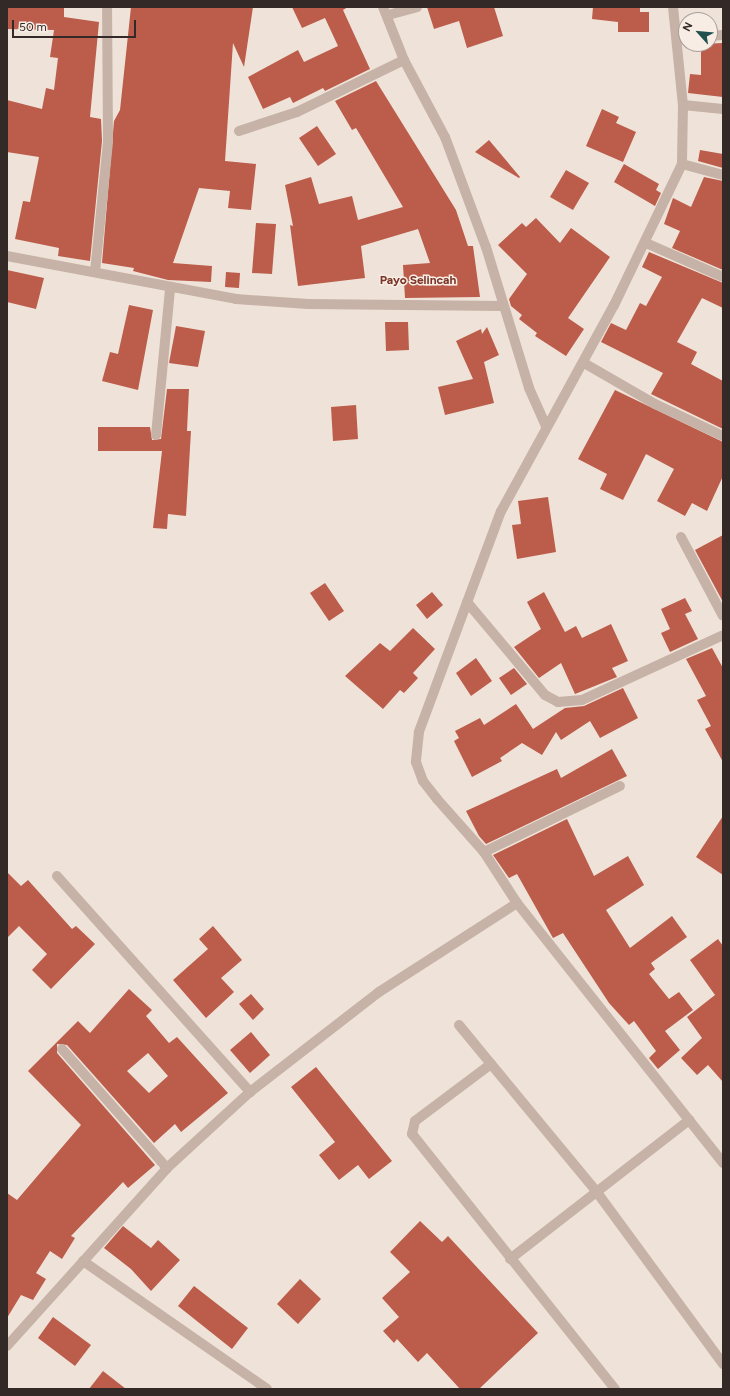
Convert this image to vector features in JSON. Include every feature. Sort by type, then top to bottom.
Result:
[{"type":"street","points":[[95,272],[108,141],[107,7]]},
{"type":"street","points":[[416,7],[386,11],[404,60],[445,137],[486,247],[502,306],[529,388],[546,426]]},
{"type":"street","points":[[673,7],[678,25]]},
{"type":"street","points":[[682,52],[682,164],[646,243],[584,363],[546,426],[501,511],[419,732],[416,762],[432,793],[484,852],[517,903],[723,1163]]},
{"type":"street","points":[[239,131],[297,112],[404,60]]},
{"type":"street","points":[[683,105],[723,109]]},
{"type":"street","points":[[682,164],[723,175]]},
{"type":"street","points":[[646,243],[723,277]]},
{"type":"street","points":[[7,256],[95,272],[170,289],[236,299],[308,304],[502,306]]},
{"type":"street","points":[[156,435],[170,289]]},
{"type":"street","points":[[584,363],[655,404],[723,436]]},
{"type":"street","points":[[681,537],[723,616]]},
{"type":"street","points":[[467,602],[545,695],[558,702],[582,700],[723,635]]},
{"type":"street","points":[[484,852],[620,786]]},
{"type":"street","points":[[57,876],[250,1092]]},
{"type":"street","points":[[7,1346],[167,1168],[250,1092],[379,992],[517,903]]},
{"type":"street","points":[[459,1025],[596,1192],[723,1364]]},
{"type":"street","points":[[62,1049],[167,1168]]},
{"type":"street","points":[[491,1064],[411,1128],[412,1134],[615,1389]]},
{"type":"street","points":[[510,1259],[689,1120]]},
{"type":"street","points":[[82,1261],[267,1389]]},
{"type":"building","points":[[7,7],[64,7],[64,17],[99,22],[90,117],[101,119],[102,141],[90,261],[58,256],[59,248],[15,239],[23,201],[30,202],[39,157],[7,152],[7,100],[42,109],[46,88],[54,90],[58,58],[50,57],[54,30],[7,29]]},
{"type":"building","points":[[131,7],[253,7],[244,67],[233,43],[225,161],[256,164],[251,210],[228,208],[230,191],[199,188],[173,263],[212,266],[211,282],[168,280],[133,271],[134,268],[102,263],[114,121],[120,110]]},
{"type":"building","points":[[292,7],[348,7],[343,10],[370,69],[325,91],[323,88],[293,103],[290,97],[263,109],[248,77],[298,50],[304,62],[338,46],[325,18],[302,28]]},
{"type":"building","points":[[427,7],[494,7],[503,36],[467,48],[459,21],[434,29]]},
{"type":"building","points":[[593,7],[640,7],[640,12],[649,12],[649,32],[618,32],[618,22],[592,19]]},
{"type":"building","points":[[718,43],[723,43],[723,97],[688,93],[690,74],[701,75],[701,52],[718,52]]},
{"type":"building","points":[[376,81],[456,210],[468,246],[473,246],[480,297],[405,298],[403,265],[430,263],[418,229],[361,246],[365,278],[298,286],[290,225],[293,226],[285,185],[311,177],[319,204],[352,196],[358,220],[403,207],[356,128],[352,130],[335,101]]},
{"type":"building","points":[[602,109],[619,117],[616,123],[636,132],[623,162],[586,146]]},
{"type":"building","points":[[317,126],[336,154],[318,166],[299,138]]},
{"type":"building","points":[[489,140],[520,177],[519,178],[475,152]]},
{"type":"building","points":[[700,150],[723,154],[723,168],[698,161]]},
{"type":"building","points":[[624,164],[659,184],[656,190],[661,193],[655,206],[614,182]]},
{"type":"building","points":[[566,170],[589,183],[573,210],[550,197]]},
{"type":"building","points":[[704,177],[723,181],[723,270],[672,248],[680,231],[664,224],[673,198],[691,207]]},
{"type":"building","points":[[536,218],[560,243],[571,228],[610,257],[568,318],[584,329],[566,356],[535,336],[537,333],[519,319],[522,315],[511,306],[509,299],[527,274],[498,245],[522,223],[526,227]]},
{"type":"building","points":[[256,223],[276,224],[272,274],[252,273]]},
{"type":"building","points":[[649,252],[723,283],[723,308],[702,298],[677,342],[697,352],[691,364],[723,381],[723,429],[651,394],[663,373],[601,342],[611,323],[626,330],[640,303],[646,306],[662,277],[642,267]]},
{"type":"building","points":[[7,270],[44,278],[36,309],[7,302]]},
{"type":"building","points":[[226,272],[240,273],[239,288],[225,287]]},
{"type":"building","points":[[129,305],[153,310],[138,390],[102,381],[110,352],[118,354]]},
{"type":"building","points":[[385,322],[408,322],[409,350],[386,351]]},
{"type":"building","points":[[176,326],[205,331],[198,367],[169,363]]},
{"type":"building","points":[[487,327],[499,355],[484,362],[494,403],[445,415],[438,387],[473,379],[456,341],[481,329],[482,334]]},
{"type":"building","points":[[167,389],[189,389],[187,431],[191,431],[186,516],[168,514],[167,529],[153,528],[162,451],[98,451],[98,427],[150,427],[152,440],[161,439]]},
{"type":"building","points":[[615,390],[723,442],[723,476],[707,511],[692,503],[685,516],[657,501],[674,469],[646,454],[623,500],[600,489],[607,474],[578,459]]},
{"type":"building","points":[[356,405],[358,439],[333,441],[331,407]]},
{"type":"building","points":[[548,497],[556,552],[517,559],[512,525],[521,524],[518,501]]},
{"type":"building","points":[[723,535],[723,602],[695,550]]},
{"type":"building","points":[[325,583],[344,611],[329,621],[310,593]]},
{"type":"building","points":[[432,592],[443,605],[427,619],[416,605]]},
{"type":"building","points":[[544,592],[565,632],[576,626],[582,638],[611,624],[628,661],[612,668],[617,677],[575,694],[561,663],[539,678],[514,647],[541,629],[527,602]]},
{"type":"building","points":[[685,598],[692,611],[685,614],[698,639],[670,652],[661,633],[670,629],[661,609]]},
{"type":"building","points":[[413,628],[435,649],[413,673],[418,678],[404,693],[400,690],[383,709],[345,676],[380,643],[390,651]]},
{"type":"building","points":[[712,648],[723,668],[723,762],[705,729],[711,726],[697,700],[706,696],[686,659]]},
{"type":"building","points":[[476,658],[492,681],[471,696],[456,673]]},
{"type":"building","points":[[514,668],[527,684],[511,695],[499,678]]},
{"type":"building","points":[[623,688],[638,718],[600,738],[590,721],[561,740],[556,732],[542,755],[522,743],[500,758],[502,761],[472,777],[454,741],[459,738],[455,731],[480,718],[484,725],[516,704],[533,729],[565,708],[584,706]]},
{"type":"building","points":[[612,749],[627,776],[486,844],[479,836],[466,811],[557,769],[561,778]]},
{"type":"building","points":[[723,816],[723,875],[696,857]]},
{"type":"building","points":[[567,819],[594,876],[628,856],[644,885],[606,910],[630,948],[672,916],[687,937],[651,963],[655,969],[649,974],[669,999],[679,992],[693,1010],[665,1031],[680,1050],[658,1069],[649,1058],[656,1051],[634,1021],[629,1025],[609,1003],[563,933],[553,938],[517,874],[509,878],[493,855]]},
{"type":"building","points":[[7,872],[21,886],[28,880],[72,929],[76,926],[95,944],[51,989],[32,970],[47,954],[19,926],[7,938]]},
{"type":"building","points":[[213,926],[242,960],[221,978],[234,992],[206,1018],[173,980],[208,949],[199,939]]},
{"type":"building","points":[[718,939],[723,946],[723,1082],[708,1065],[697,1075],[681,1058],[702,1038],[687,1017],[715,995],[690,960]]},
{"type":"building","points":[[129,989],[152,1010],[146,1016],[169,1043],[177,1037],[228,1093],[181,1132],[175,1124],[154,1143],[67,1045],[57,1044],[57,1053],[155,1165],[128,1188],[123,1182],[71,1236],[75,1238],[62,1259],[50,1251],[36,1273],[46,1279],[33,1300],[21,1295],[7,1318],[7,1193],[17,1200],[81,1125],[28,1071],[78,1021],[90,1033]],"holes":[[[148,1053],[168,1076],[149,1093],[127,1071]]]},
{"type":"building","points":[[251,994],[264,1009],[253,1020],[239,1004]]},
{"type":"building","points":[[251,1032],[270,1055],[250,1073],[230,1050]]},
{"type":"building","points":[[316,1067],[392,1161],[369,1179],[358,1165],[339,1180],[319,1155],[335,1142],[291,1087]]},
{"type":"building","points":[[420,1221],[442,1242],[448,1236],[538,1333],[479,1389],[460,1389],[427,1353],[418,1362],[397,1339],[394,1343],[383,1331],[399,1317],[382,1298],[410,1272],[390,1252]]},
{"type":"building","points":[[123,1226],[151,1248],[158,1240],[180,1260],[151,1291],[131,1269],[104,1248]]},
{"type":"building","points":[[300,1279],[321,1299],[298,1324],[277,1304]]},
{"type":"building","points":[[194,1286],[248,1328],[232,1349],[178,1306]]},
{"type":"building","points":[[53,1317],[91,1345],[75,1366],[38,1338]]},
{"type":"building","points":[[103,1371],[126,1389],[89,1389]]},
{"type":"district","name":"Payo Selincah","points":[[418,281]]}]
